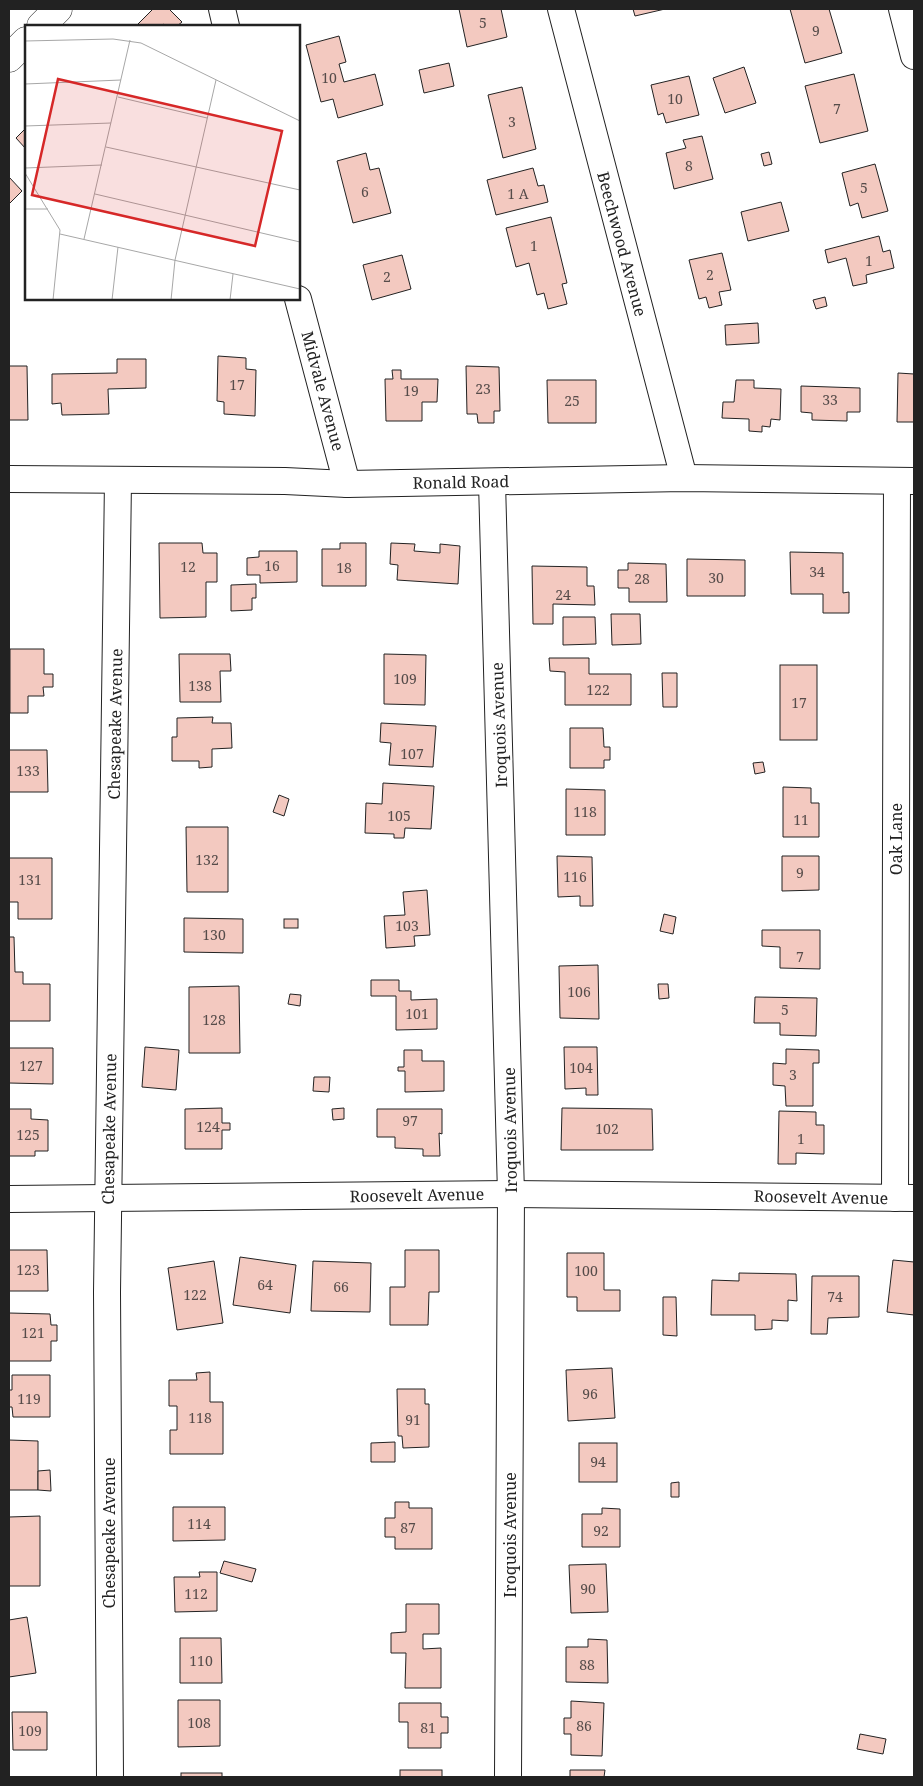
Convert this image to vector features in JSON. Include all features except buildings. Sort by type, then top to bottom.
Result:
[{"type":"street","points":[[42,25],[58,9]]},
{"type":"street","points":[[222,9],[226,25]]},
{"type":"street","name":"Beechwood Avenue","points":[[561,9],[684,478]]},
{"type":"street","points":[[902,9],[914,56]]},
{"type":"street","points":[[9,58],[25,42]]},
{"type":"street","name":"Midvale Avenue","points":[[298,300],[347,484]]},
{"type":"street","name":"Ronald Road","points":[[9,479],[285,481],[347,484],[684,478],[905,481]]},
{"type":"street","name":"Chesapeake Avenue","points":[[110,1777],[107,1292],[118,480]]},
{"type":"street","name":"Oak Lane","points":[[904,1198],[905,481]]},
{"type":"street","name":"Iroquois Avenue","points":[[492,482],[512,1194],[508,1777]]},
{"type":"street","name":"Roosevelt Avenue","points":[[9,1199],[512,1194],[904,1198]]}]
